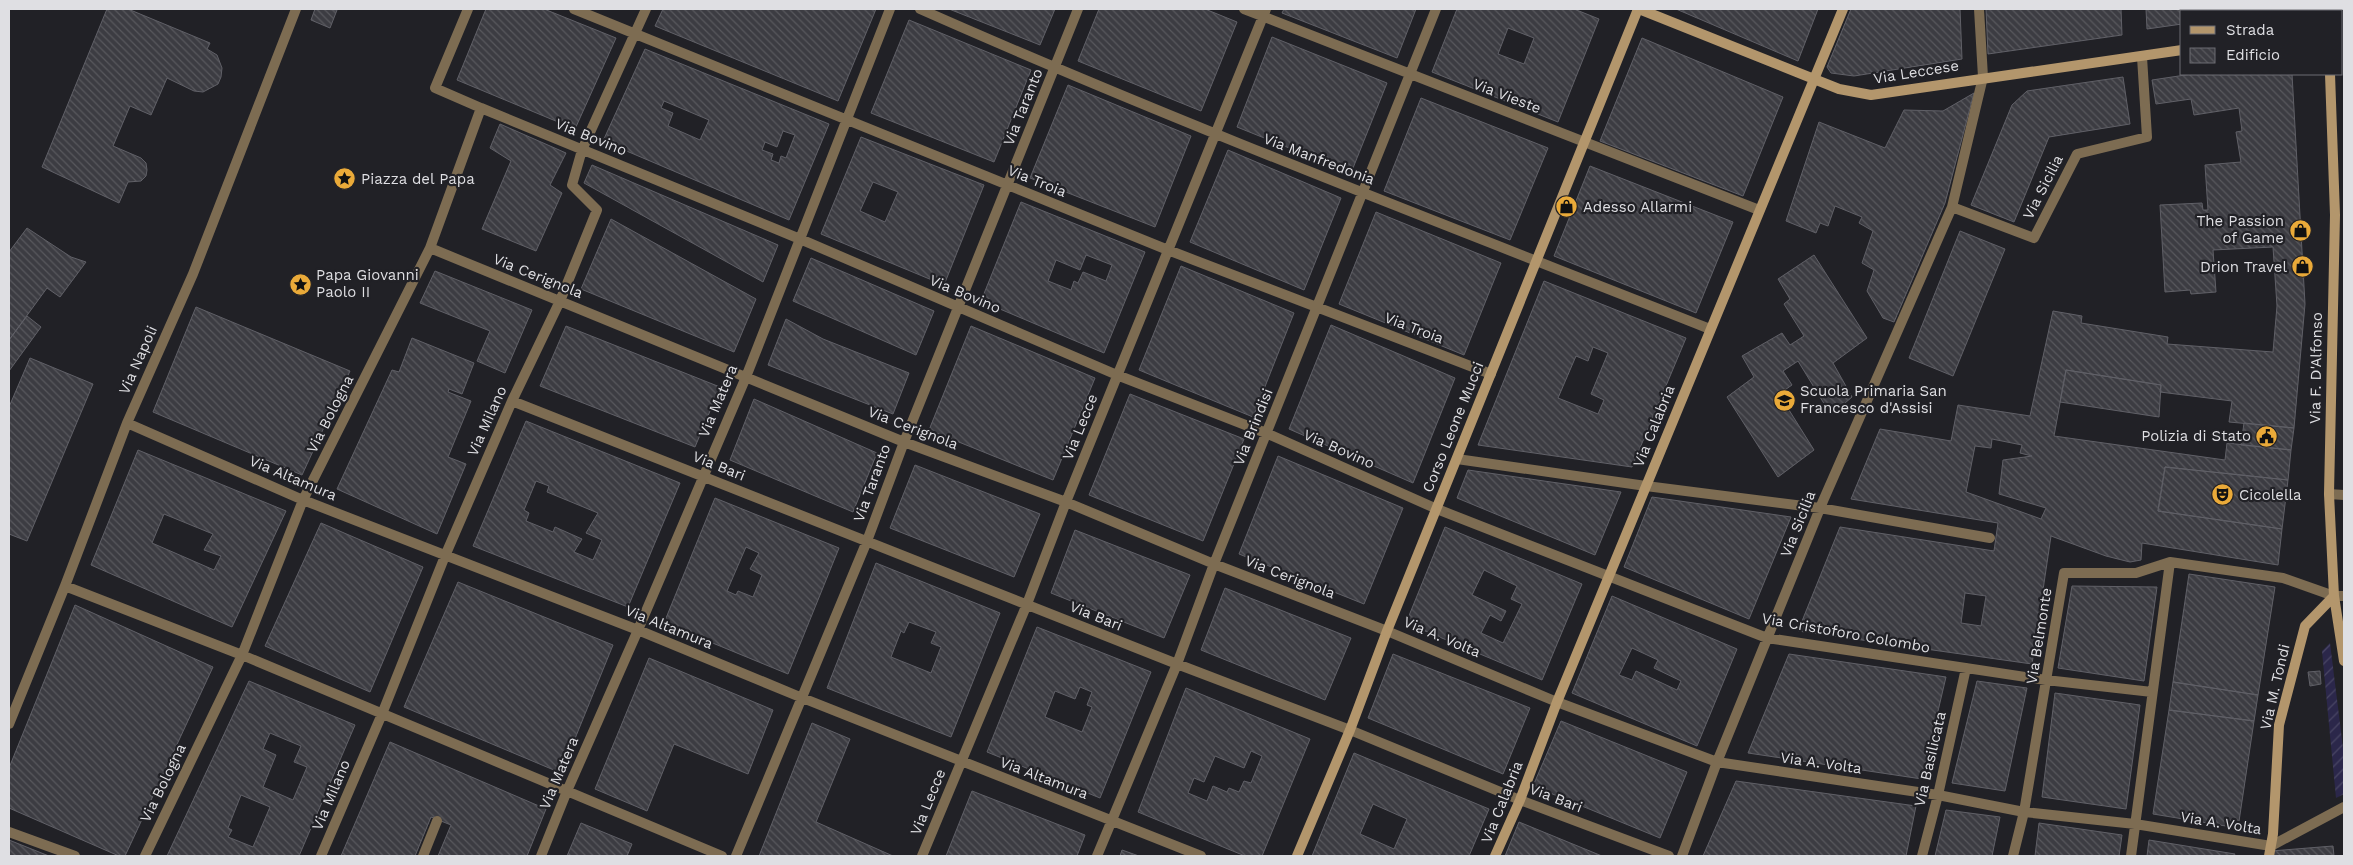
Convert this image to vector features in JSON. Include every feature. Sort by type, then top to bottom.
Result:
[{"type":"street","name":"Via Napoli","points":[[9,724],[65,586],[127,423],[193,274],[296,9]]},
{"type":"street","points":[[468,9],[435,88],[482,108]]},
{"type":"street","name":"Via Troia","points":[[574,9],[1168,250],[1491,374]]},
{"type":"street","name":"Via Milano","points":[[321,856],[382,714],[445,556],[512,400],[560,301],[597,210],[572,185],[582,150],[646,9]]},
{"type":"street","name":"Via Matera","points":[[541,856],[567,791],[746,377],[848,121],[890,9]]},
{"type":"street","name":"Via Manfredonia","points":[[920,9],[1054,68],[1215,134],[1710,329]]},
{"type":"street","name":"Via Taranto","points":[[736,856],[800,697],[867,541],[904,442],[1078,9]]},
{"type":"street","name":"Via Vieste","points":[[1244,9],[1265,12],[1410,75],[1760,210]]},
{"type":"street","name":"Via Brindisi","points":[[1097,856],[1177,664],[1214,564],[1436,9]]},
{"type":"street","name":"Via Leccese","points":[[1639,9],[1839,89],[1871,95],[1983,77],[2180,50]]},
{"type":"street","name":"Corso Leone Mucci","points":[[1297,856],[1350,730],[1387,631],[1639,9]]},
{"type":"street","name":"Via Calabria","points":[[1495,856],[1520,800],[1557,702],[1843,9]]},
{"type":"street","name":"Via Sicilia","points":[[1682,856],[1717,762],[1820,508],[1952,207],[1983,77],[1978,9]]},
{"type":"street","name":"Via Lecce","points":[[922,856],[1027,604],[1066,502],[1265,12]]},
{"type":"street","name":"Via Sicilia","points":[[1952,207],[2034,238],[2076,154],[2147,137],[2142,57]]},
{"type":"street","name":"Via F. D'Alfonso","points":[[2330,75],[2339,214],[2329,494],[2344,661]]},
{"type":"street","name":"Via Bovino","points":[[482,108],[800,239],[1118,375],[1266,433],[1437,509]]},
{"type":"street","name":"Via Bologna","points":[[145,856],[242,655],[303,500],[430,248],[482,108]]},
{"type":"street","name":"Via Cerignola","points":[[430,248],[904,442],[1066,502],[1214,564],[1387,631]]},
{"type":"street","name":"Via Bari","points":[[512,400],[1177,664],[1350,730],[1520,800],[1670,856]]},
{"type":"street","name":"Via Altamura","points":[[127,423],[303,500],[638,630],[800,697],[1201,856]]},
{"type":"street","points":[[1456,459],[1820,508],[1990,538]]},
{"type":"street","points":[[2329,494],[2344,495]]},
{"type":"street","name":"Via Cristoforo Colombo","points":[[1437,509],[1767,638],[2046,680],[2152,692]]},
{"type":"street","points":[[2131,856],[2170,562]]},
{"type":"street","name":"Via Belmonte","points":[[2013,856],[2024,812],[2064,573],[2136,573],[2170,562],[2283,578],[2339,596]]},
{"type":"street","points":[[65,586],[242,655],[722,856]]},
{"type":"street","name":"Via M. Tondi","points":[[2270,851],[2282,716],[2305,626],[2339,596]]},
{"type":"street","name":"Via A. Volta","points":[[1387,631],[1557,702],[1717,762],[1938,795],[2024,812],[2135,824],[2270,851]]},
{"type":"street","name":"Via Basilicata","points":[[1922,856],[1938,795],[1966,668]]},
{"type":"street","points":[[2270,851],[2344,808]]},
{"type":"street","points":[[423,856],[437,821]]},
{"type":"street","points":[[9,832],[75,856]]},
{"type":"shaded area","points":[[2330,643],[2344,756],[2344,794],[2336,798],[2322,651]]},
{"type":"building","points":[[107,9],[128,9],[210,43],[207,49],[217,55],[222,68],[218,84],[203,92],[194,91],[167,78],[151,115],[130,106],[113,146],[141,158],[146,163],[147,170],[146,176],[141,181],[128,182],[119,203],[42,167]]},
{"type":"building","points":[[315,9],[337,10],[330,28],[311,20]]},
{"type":"building","points":[[486,9],[544,9],[616,38],[575,129],[457,80]]},
{"type":"building","points":[[663,9],[876,9],[838,101],[655,26]]},
{"type":"building","points":[[949,9],[1055,9],[1040,45]]},
{"type":"building","points":[[1099,9],[1205,9],[1237,22],[1201,111],[1078,61]]},
{"type":"building","points":[[1284,9],[1416,9],[1397,58],[1282,13]]},
{"type":"building","points":[[1457,9],[1574,9],[1599,19],[1558,122],[1432,72]],"holes":[[[1508,28],[1534,38],[1524,64],[1498,54]]]},
{"type":"building","points":[[1676,9],[1818,9],[1798,61]]},
{"type":"building","points":[[1851,9],[1960,9],[1962,59],[1854,76],[1831,73],[1827,67]]},
{"type":"building","points":[[1986,9],[2121,9],[2122,35],[1988,54]]},
{"type":"building","points":[[2146,9],[2280,9],[2180,10],[2180,24],[2147,29]]},
{"type":"building","points":[[909,20],[1031,70],[994,162],[871,113]]},
{"type":"building","points":[[1272,37],[1387,83],[1351,173],[1237,127]]},
{"type":"building","points":[[1642,38],[1783,97],[1743,196],[1600,141]]},
{"type":"building","points":[[645,49],[829,124],[789,220],[603,141]],"holes":[[[664,101],[709,120],[700,140],[668,126],[673,113],[661,108]],[[783,131],[795,135],[786,158],[781,156],[779,163],[771,160],[773,154],[762,150],[765,142],[777,147]]]},
{"type":"building","points":[[2185,75],[2292,75],[2305,304],[2294,428],[2229,422],[2232,401],[2160,392],[2161,385],[2066,370],[2054,436],[2225,460],[2227,443],[2291,450],[2288,480],[2165,467],[2158,511],[2282,529],[2278,565],[2142,543],[2141,560],[2130,562],[2106,556],[2051,536],[2032,664],[1798,631],[1840,527],[1994,551],[1998,523],[1851,499],[1880,429],[1951,441],[1958,405],[2030,416],[2053,311],[2082,316],[2081,323],[2168,337],[2167,344],[2273,352],[2277,306],[2273,247],[2213,250],[2216,292],[2191,294],[2190,290],[2165,292],[2160,205],[2202,203],[2203,210],[2208,210],[2205,165],[2241,162],[2236,132],[2242,131],[2239,108],[2194,115],[2191,99],[2156,104],[2152,80]],"holes":[[[1992,439],[2022,445],[2020,453],[2032,456],[2003,460],[1999,494],[2046,508],[2041,519],[1966,492],[1975,446],[1991,448]],[[1965,593],[1986,596],[1981,626],[1961,623]]]},
{"type":"building","points":[[2123,77],[2130,124],[2049,137],[2014,222],[1971,205],[2012,105],[2027,91]]},
{"type":"building","points":[[1068,85],[1191,136],[1155,227],[1030,178]]},
{"type":"building","points":[[1974,93],[1945,203],[1894,322],[1883,318],[1867,291],[1874,270],[1862,263],[1873,231],[1859,223],[1862,217],[1835,206],[1828,226],[1820,223],[1816,233],[1786,221],[1819,122],[1885,148],[1904,110],[1943,111]]},
{"type":"building","points":[[1421,98],[1548,148],[1510,240],[1384,191]]},
{"type":"building","points":[[500,124],[566,153],[550,185],[562,193],[536,251],[482,229],[511,161],[490,148]]},
{"type":"building","points":[[861,137],[984,185],[944,285],[821,234]],"holes":[[[873,182],[898,192],[885,222],[860,211]]]},
{"type":"building","points":[[1228,150],[1341,198],[1304,290],[1190,242]]},
{"type":"building","points":[[592,165],[778,245],[763,282],[584,183]]},
{"type":"building","points":[[1590,166],[1733,222],[1696,313],[1554,256]]},
{"type":"building","points":[[1021,202],[1145,252],[1104,353],[981,301]],"holes":[[[1086,255],[1112,265],[1106,281],[1083,272],[1078,283],[1074,281],[1071,290],[1048,281],[1056,260],[1080,270]]]},
{"type":"building","points":[[1376,212],[1501,263],[1464,355],[1339,304]]},
{"type":"building","points":[[611,219],[756,299],[734,352],[581,289]]},
{"type":"building","points":[[27,228],[71,257],[86,262],[60,297],[47,288],[9,340],[9,252]]},
{"type":"building","points":[[1960,231],[2005,249],[1953,376],[1909,358]]},
{"type":"building","name":"Scuola Primaria San Francesco d'Assisi","points":[[1814,255],[1867,338],[1833,363],[1852,397],[1831,415],[1798,361],[1783,371],[1792,385],[1779,394],[1814,450],[1778,477],[1727,397],[1754,377],[1742,356],[1782,333],[1790,345],[1804,336],[1784,304],[1790,299],[1778,279]]},
{"type":"building","points":[[811,258],[934,311],[916,355],[793,301]]},
{"type":"building","points":[[1181,266],[1294,313],[1253,417],[1139,370]]},
{"type":"building","points":[[435,271],[532,310],[505,373],[477,361],[490,331],[420,303]]},
{"type":"building","points":[[1544,281],[1686,338],[1632,467],[1478,445]],"holes":[[[1593,347],[1608,353],[1591,394],[1604,400],[1598,414],[1558,398],[1576,356],[1588,361]]]},
{"type":"building","points":[[196,307],[350,371],[302,475],[153,412]]},
{"type":"building","points":[[27,316],[41,327],[9,371],[9,340]]},
{"type":"building","points":[[786,319],[823,339],[909,373],[893,414],[768,365]]},
{"type":"building","points":[[1331,325],[1455,378],[1413,483],[1289,429]]},
{"type":"building","points":[[566,326],[720,387],[695,447],[540,386]]},
{"type":"building","points":[[971,326],[1095,378],[1053,480],[929,430]]},
{"type":"building","points":[[412,338],[474,363],[462,394],[449,389],[448,392],[471,401],[448,457],[466,464],[437,534],[337,489],[392,370],[399,372]]},
{"type":"building","points":[[30,358],[93,384],[27,541],[9,534],[9,407]]},
{"type":"building","points":[[2066,370],[2161,385],[2159,417],[2060,402]]},
{"type":"building","points":[[1130,394],[1244,439],[1203,541],[1089,495]]},
{"type":"building","points":[[754,399],[877,453],[853,512],[730,460]]},
{"type":"building","points":[[526,421],[680,483],[628,607],[473,546]],"holes":[[[536,481],[549,486],[547,492],[598,513],[586,533],[602,540],[593,560],[574,552],[582,539],[555,527],[553,532],[526,521],[529,513],[524,510]]]},
{"type":"building","name":"Polizia di Stato","points":[[2244,423],[2294,428],[2291,450],[2241,445]]},
{"type":"building","points":[[138,450],[286,511],[232,627],[91,565]],"holes":[[[164,514],[213,534],[204,550],[221,556],[214,570],[152,543]]]},
{"type":"building","points":[[1278,456],[1403,508],[1364,604],[1239,554]]},
{"type":"building","points":[[915,465],[1040,514],[1014,577],[890,528]]},
{"type":"building","name":"Cicolella","points":[[2165,467],[2288,480],[2282,529],[2158,511]]},
{"type":"building","points":[[1468,470],[1621,492],[1595,555],[1457,498]]},
{"type":"building","points":[[1652,497],[1791,517],[1749,619],[1624,567]]},
{"type":"building","points":[[715,498],[839,548],[788,674],[664,623]],"holes":[[[746,547],[759,553],[750,569],[762,575],[753,597],[738,591],[736,595],[727,591]]]},
{"type":"building","points":[[321,523],[423,567],[370,692],[265,646]]},
{"type":"building","points":[[1445,527],[1582,584],[1542,680],[1406,623]],"holes":[[[1484,570],[1517,586],[1511,599],[1522,604],[1503,643],[1481,633],[1490,615],[1501,621],[1506,611],[1472,595]]]},
{"type":"building","points":[[1075,530],[1190,575],[1164,638],[1051,593]]},
{"type":"building","points":[[876,563],[1000,613],[951,737],[827,688]],"holes":[[[909,622],[936,632],[931,643],[941,647],[931,673],[891,657],[901,631],[904,633]]]},
{"type":"building","points":[[2189,574],[2275,587],[2258,695],[2173,682]]},
{"type":"building","points":[[458,582],[613,645],[561,773],[404,707]]},
{"type":"building","points":[[2072,586],[2157,587],[2144,681],[2058,668]]},
{"type":"building","points":[[1225,588],[1351,638],[1325,700],[1201,650]]},
{"type":"building","points":[[1612,596],[1737,649],[1697,746],[1572,693]],"holes":[[[1632,648],[1658,660],[1654,668],[1681,681],[1677,690],[1636,671],[1632,680],[1619,675]]]},
{"type":"building","points":[[75,605],[213,667],[125,856],[119,856],[9,808],[9,768]]},
{"type":"building","points":[[1037,627],[1151,672],[1100,798],[987,752]],"holes":[[[1080,687],[1092,692],[1087,705],[1092,707],[1082,732],[1045,717],[1055,691],[1075,699]]]},
{"type":"building","points":[[1393,654],[1530,708],[1503,774],[1368,718]]},
{"type":"building","points":[[1789,654],[1946,677],[1922,779],[1748,753]]},
{"type":"building","points":[[649,658],[773,710],[748,774],[674,744],[647,811],[595,789]]},
{"type":"building","points":[[2320,671],[2321,684],[2310,686],[2308,672]]},
{"type":"building","points":[[249,681],[355,725],[299,856],[167,856]],"holes":[[[270,733],[301,746],[294,762],[307,767],[293,800],[263,787],[276,755],[263,749]],[[241,795],[270,807],[253,847],[228,837],[232,830],[228,828]]]},
{"type":"building","points":[[1977,681],[2027,688],[2005,791],[1952,783]]},
{"type":"building","points":[[2173,682],[2258,695],[2254,721],[2169,710]]},
{"type":"building","points":[[1186,688],[1310,739],[1262,856],[1245,856],[1138,812]],"holes":[[[1251,751],[1262,756],[1251,783],[1244,781],[1239,792],[1229,788],[1227,792],[1213,786],[1207,801],[1188,793],[1194,778],[1204,782],[1215,756],[1244,768]]]},
{"type":"building","points":[[2055,693],[2140,705],[2126,809],[2042,797]]},
{"type":"building","points":[[2169,710],[2254,721],[2238,828],[2153,814]]},
{"type":"building","points":[[1561,721],[1687,772],[1660,838],[1533,786]]},
{"type":"building","points":[[812,723],[850,739],[816,822],[893,856],[759,856]]},
{"type":"building","points":[[390,742],[546,809],[527,856],[438,856],[451,825],[431,817],[415,856],[341,856]]},
{"type":"building","points":[[1354,753],[1489,809],[1469,856],[1312,856]],"holes":[[[1373,804],[1407,819],[1394,849],[1360,834]]]},
{"type":"building","points":[[1736,781],[1916,806],[1906,856],[1703,856]]},
{"type":"building","points":[[972,791],[1085,835],[1077,856],[946,856]]},
{"type":"building","points":[[1946,810],[2000,817],[1992,856],[1935,856]]},
{"type":"building","points":[[1519,822],[1602,856],[1505,856]]},
{"type":"building","points":[[581,823],[632,844],[627,856],[567,856]]},
{"type":"building","points":[[2039,823],[2122,835],[2119,856],[2035,856]]},
{"type":"building","points":[[9,840],[49,856],[9,856]]},
{"type":"building","points":[[2149,840],[2235,854],[2234,856],[2147,856]]},
{"type":"building","points":[[2333,846],[2334,856],[2272,856],[2271,851]]},
{"type":"building","points":[[1122,850],[1139,856],[1120,856]]},
{"type":"place","name":"Piazza del Papa","points":[[345,179]]},
{"type":"place","name":"Adesso Allarmi","points":[[1567,207]]},
{"type":"place","name":"The Passion of Game","points":[[2300,230]]},
{"type":"place","name":"Drion Travel","points":[[2303,267]]},
{"type":"place","name":"Papa Giovanni Paolo II","points":[[300,284]]},
{"type":"place","name":"Scuola Primaria San Francesco d'Assisi","points":[[1784,400]]},
{"type":"place","name":"Polizia di Stato","points":[[2267,436]]},
{"type":"place","name":"Cicolella","points":[[2223,495]]}]
